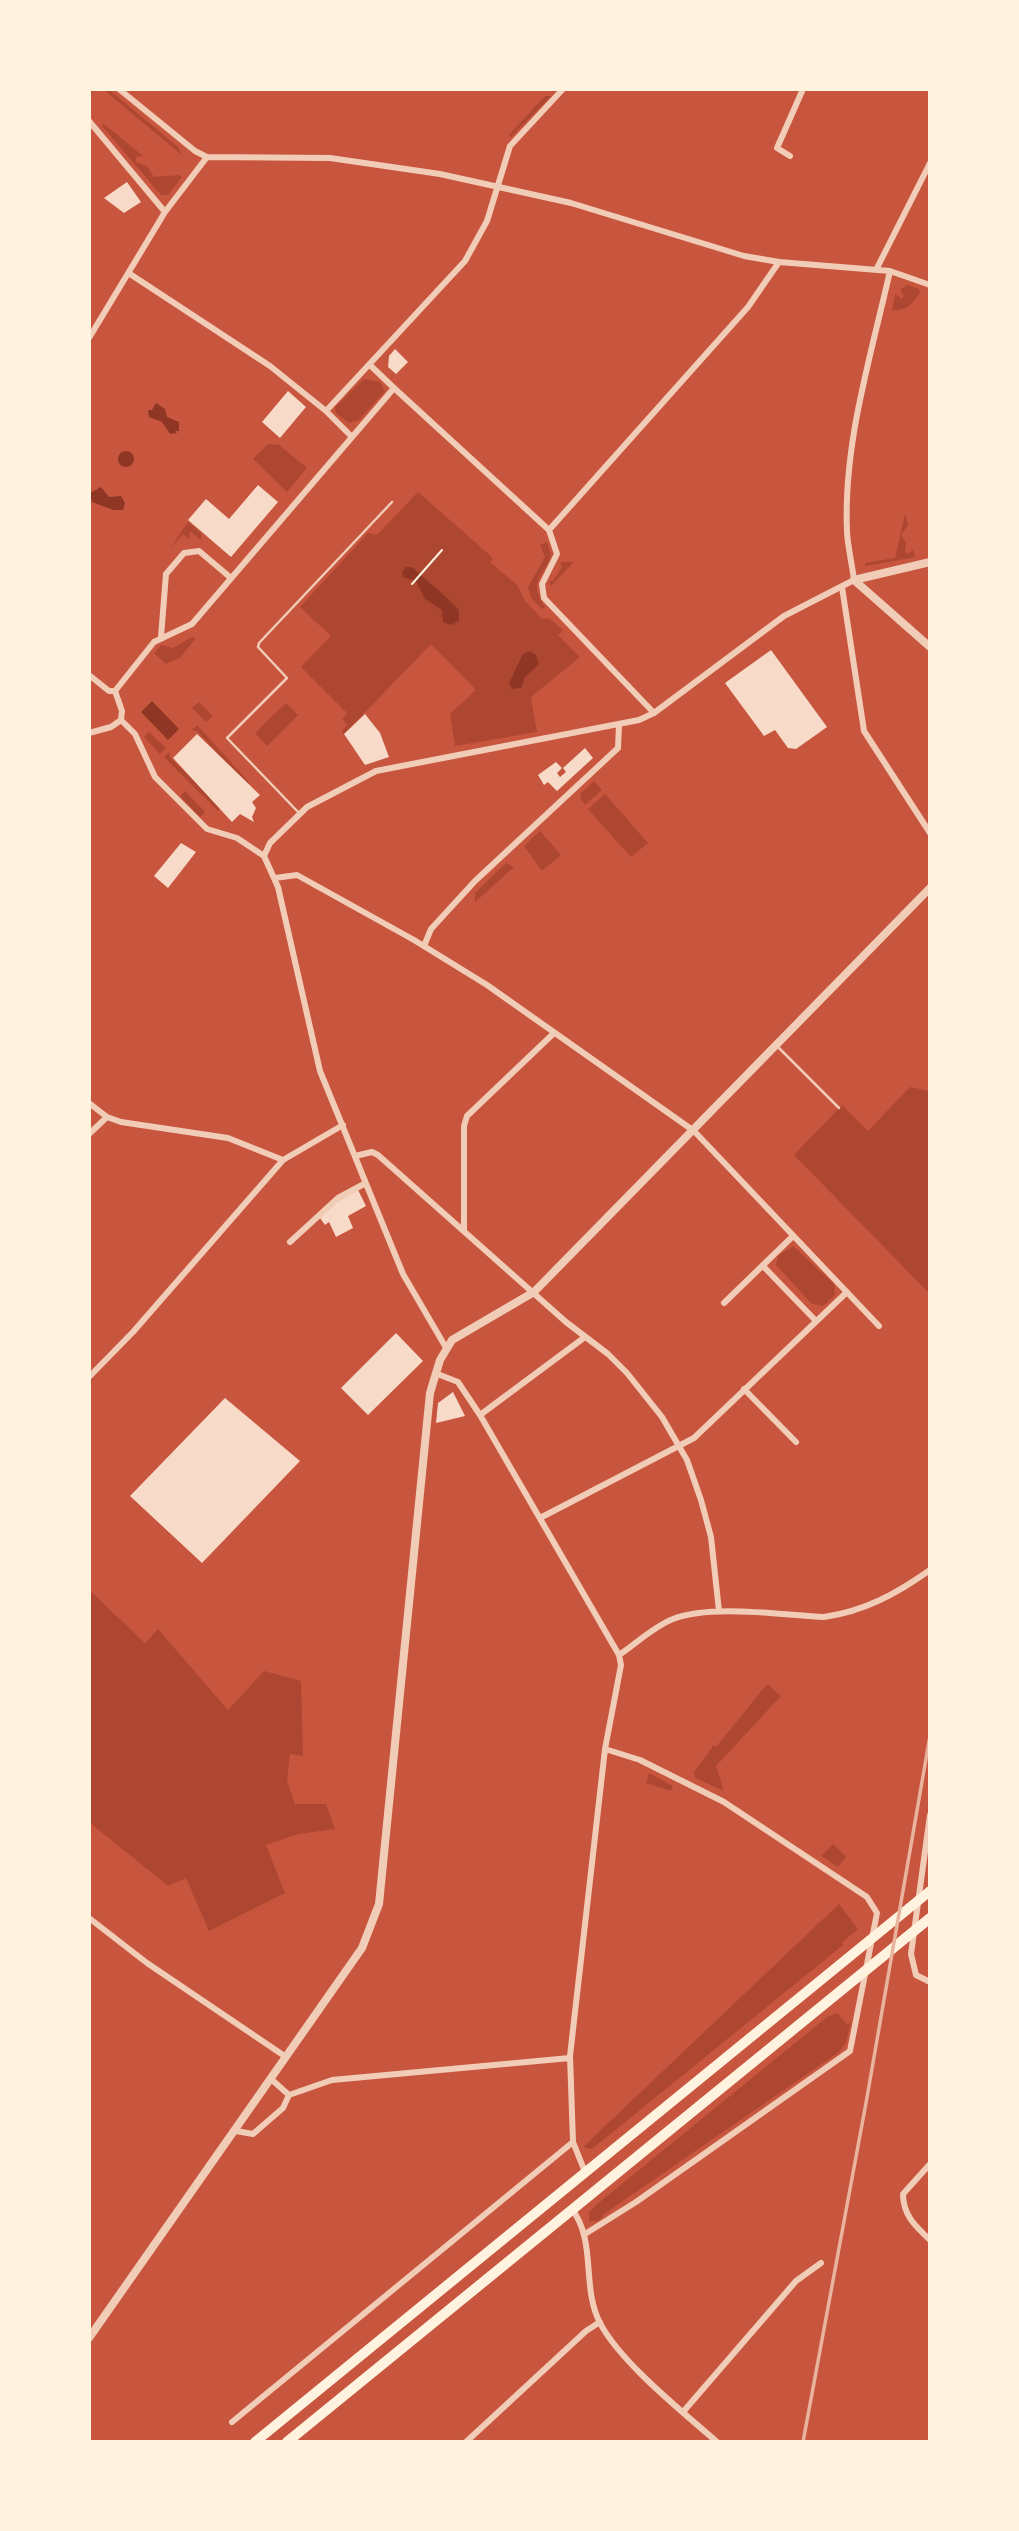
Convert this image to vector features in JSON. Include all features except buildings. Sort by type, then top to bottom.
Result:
[{"type":"highway","points":[[255,2442],[927,1894]]},
{"type":"highway","points":[[287,2442],[930,1918]]},
{"type":"street","points":[[119,89],[186,145],[207,158],[330,158],[500,185],[572,203],[744,256],[779,262],[890,271],[930,285]]},
{"type":"street","points":[[326,411],[371,366],[465,261],[487,221],[510,146],[564,89]]},
{"type":"street","points":[[790,156],[777,148],[803,89]]},
{"type":"street","points":[[89,121],[165,212]]},
{"type":"street","points":[[89,338],[130,275],[165,212],[207,158]]},
{"type":"street","points":[[876,270],[930,163]]},
{"type":"street","points":[[549,530],[748,307],[779,262]]},
{"type":"street","points":[[890,271],[855,429],[847,490],[847,535],[854,580],[930,647]]},
{"type":"street","points":[[130,275],[270,366],[326,411],[352,437]]},
{"type":"street","points":[[371,366],[549,530],[557,554],[542,584],[544,598],[654,713]]},
{"type":"street","points":[[115,691],[148,649],[162,637],[192,624],[394,388]]},
{"type":"street","points":[[162,637],[166,575],[184,553],[199,551],[231,579]]},
{"type":"street","points":[[264,856],[270,843],[300,814],[376,771],[619,725],[654,713],[784,616],[854,580],[930,562]]},
{"type":"street","points":[[842,587],[860,718],[869,743],[930,832]]},
{"type":"street","points":[[89,675],[109,691],[115,691]]},
{"type":"street","points":[[89,733],[113,726],[121,720],[122,711],[115,691]]},
{"type":"street","points":[[121,720],[135,734],[155,777],[196,818],[207,828],[237,838],[264,856],[275,878],[313,1048],[364,1184],[403,1275],[445,1346]]},
{"type":"street","points":[[424,946],[431,929],[475,881],[618,748],[619,725]]},
{"type":"street","points":[[275,878],[297,875],[424,946],[694,1131],[879,1326]]},
{"type":"street","points":[[89,2338],[236,2132],[362,1948],[379,1904],[428,1414],[435,1373],[445,1346],[457,1335],[534,1292],[930,888]]},
{"type":"street","points":[[464,1232],[464,1126],[467,1116],[554,1033]]},
{"type":"street","points":[[89,1103],[107,1117],[165,1131],[228,1138],[283,1160]]},
{"type":"street","points":[[89,1134],[107,1117]]},
{"type":"street","points":[[89,1377],[125,1341],[283,1160],[343,1125]]},
{"type":"street","points":[[355,1156],[372,1152],[378,1155],[626,1371],[680,1445],[708,1525],[719,1611]]},
{"type":"street","points":[[290,1241],[338,1198],[364,1184]]},
{"type":"street","points":[[724,1303],[793,1236]]},
{"type":"street","points":[[763,1266],[816,1321]]},
{"type":"street","points":[[540,1518],[694,1438],[847,1292]]},
{"type":"street","points":[[480,1415],[585,1337]]},
{"type":"street","points":[[435,1373],[458,1382],[480,1415],[619,1655],[620,1674],[605,1749],[570,2058],[573,2142],[585,2172]]},
{"type":"street","points":[[744,1389],[796,1442]]},
{"type":"street","points":[[619,1655],[670,1620],[702,1611],[824,1616],[842,1614],[891,1596],[930,1570]]},
{"type":"street","points":[[585,2234],[645,2196],[850,2051],[877,1913],[867,1897],[724,1802],[640,1760],[605,1749]]},
{"type":"street","points":[[930,1815],[911,1954],[916,1975],[930,1982]]},
{"type":"street","points":[[89,1918],[286,2057]]},
{"type":"street","points":[[236,2132],[253,2134],[283,2108],[289,2095],[332,2080],[570,2058]]},
{"type":"street","points":[[271,2079],[289,2095]]},
{"type":"street","points":[[232,2422],[573,2142]]},
{"type":"street","points":[[930,2164],[903,2194],[903,2207],[912,2223],[930,2240]]},
{"type":"street","points":[[572,2209],[585,2234],[593,2298],[600,2322],[624,2355],[717,2442]]},
{"type":"street","points":[[683,2412],[796,2281],[821,2263]]},
{"type":"street","points":[[466,2442],[586,2330],[600,2322]]},
{"type":"lane","points":[[300,814],[227,738],[287,678],[258,647],[259,643],[392,502]]},
{"type":"lane","points":[[777,1046],[839,1108]]},
{"type":"path","points":[[412,584],[421,577],[442,550]]},
{"type":"shaded area","points":[[103,89],[108,89],[177,146],[183,156]]},
{"type":"shaded area","points":[[545,96],[551,96],[511,137],[509,135]]},
{"type":"shaded area","points":[[104,124],[143,156],[136,157],[136,162],[147,166],[154,177],[182,177],[168,195],[161,195],[102,126]]},
{"type":"shaded area","points":[[908,285],[921,290],[919,294],[906,308],[892,310],[895,294],[902,299],[904,296],[900,289]]},
{"type":"shaded area","points":[[364,379],[380,382],[385,391],[359,420],[349,423],[336,413],[335,407]]},
{"type":"shaded area","points":[[156,403],[165,409],[167,417],[179,422],[179,431],[175,431],[177,433],[170,434],[162,422],[149,417],[148,410],[152,410]]},
{"type":"shaded area","points":[[268,444],[279,445],[307,468],[287,492],[253,459]]},
{"type":"shaded area","points":[[126,451],[134,459],[126,467],[118,459]]},
{"type":"shaded area","points":[[101,487],[109,497],[121,496],[125,503],[123,510],[113,510],[92,502],[90,493]]},
{"type":"shaded area","points":[[418,492],[493,558],[490,562],[517,585],[526,602],[542,619],[549,618],[563,630],[558,635],[580,657],[531,697],[537,732],[455,746],[450,714],[476,690],[431,644],[344,734],[342,731],[347,725],[342,719],[347,713],[301,667],[331,636],[300,607],[368,533],[377,535]]},
{"type":"shaded area","points":[[905,514],[908,525],[901,535],[906,543],[905,552],[909,554],[913,549],[915,557],[866,566],[865,563],[895,558]]},
{"type":"shaded area","points":[[188,522],[201,533],[201,540],[190,531],[189,539],[183,534],[170,549]]},
{"type":"shaded area","points":[[547,542],[551,554],[537,585],[545,607],[542,609],[531,598],[528,587],[545,557],[540,545]]},
{"type":"shaded area","points":[[560,562],[574,562],[551,586],[549,581],[553,581],[562,567]]},
{"type":"shaded area","points":[[406,567],[412,567],[459,610],[459,621],[451,625],[443,622],[442,610],[425,599],[416,581],[403,577],[402,572]]},
{"type":"shaded area","points":[[192,637],[196,638],[180,658],[166,664],[154,653],[161,645],[173,648]]},
{"type":"shaded area","points":[[530,651],[536,655],[539,664],[525,677],[521,688],[512,689],[509,683],[523,654]]},
{"type":"shaded area","points":[[152,701],[179,729],[168,740],[141,712]]},
{"type":"shaded area","points":[[199,702],[213,716],[206,722],[192,708]]},
{"type":"shaded area","points":[[286,703],[298,715],[267,746],[255,733]]},
{"type":"shaded area","points":[[197,725],[248,781],[246,783],[198,732],[192,730]]},
{"type":"shaded area","points":[[149,732],[166,748],[160,754],[144,737]]},
{"type":"shaded area","points":[[169,752],[171,758],[220,808],[218,811],[164,757]]},
{"type":"shaded area","points":[[594,781],[602,790],[585,805],[580,798],[581,793]]},
{"type":"shaded area","points":[[185,791],[205,812],[200,817],[180,796]]},
{"type":"shaded area","points":[[605,794],[648,843],[631,857],[588,809]]},
{"type":"shaded area","points":[[540,831],[561,855],[542,871],[524,846]]},
{"type":"shaded area","points":[[506,863],[514,867],[475,902],[475,893]]},
{"type":"shaded area","points":[[910,1087],[930,1091],[930,1294],[794,1155],[842,1105],[868,1131]]},
{"type":"shaded area","points":[[793,1246],[834,1284],[835,1295],[823,1306],[812,1304],[776,1265],[778,1256]]},
{"type":"shaded area","points":[[89,1590],[145,1643],[158,1629],[228,1710],[264,1671],[301,1681],[303,1756],[290,1754],[287,1781],[295,1804],[326,1804],[335,1829],[298,1834],[266,1845],[285,1893],[209,1931],[186,1878],[168,1886],[89,1822]]},
{"type":"shaded area","points":[[767,1684],[781,1696],[716,1766],[724,1791],[695,1778],[694,1772],[714,1745],[716,1747]]},
{"type":"shaded area","points":[[649,1773],[673,1786],[671,1791],[646,1783]]},
{"type":"shaded area","points":[[833,1844],[846,1857],[838,1867],[821,1856]]},
{"type":"shaded area","points":[[839,1904],[858,1929],[842,1942],[843,1945],[592,2149],[583,2147]]},
{"type":"shaded area","points":[[837,2013],[848,2025],[851,2021],[846,2043],[839,2052],[604,2214],[599,2221],[589,2221],[589,2212],[596,2205],[827,2017]]},
{"type":"railway","points":[[803,2442],[930,1736]]}]
